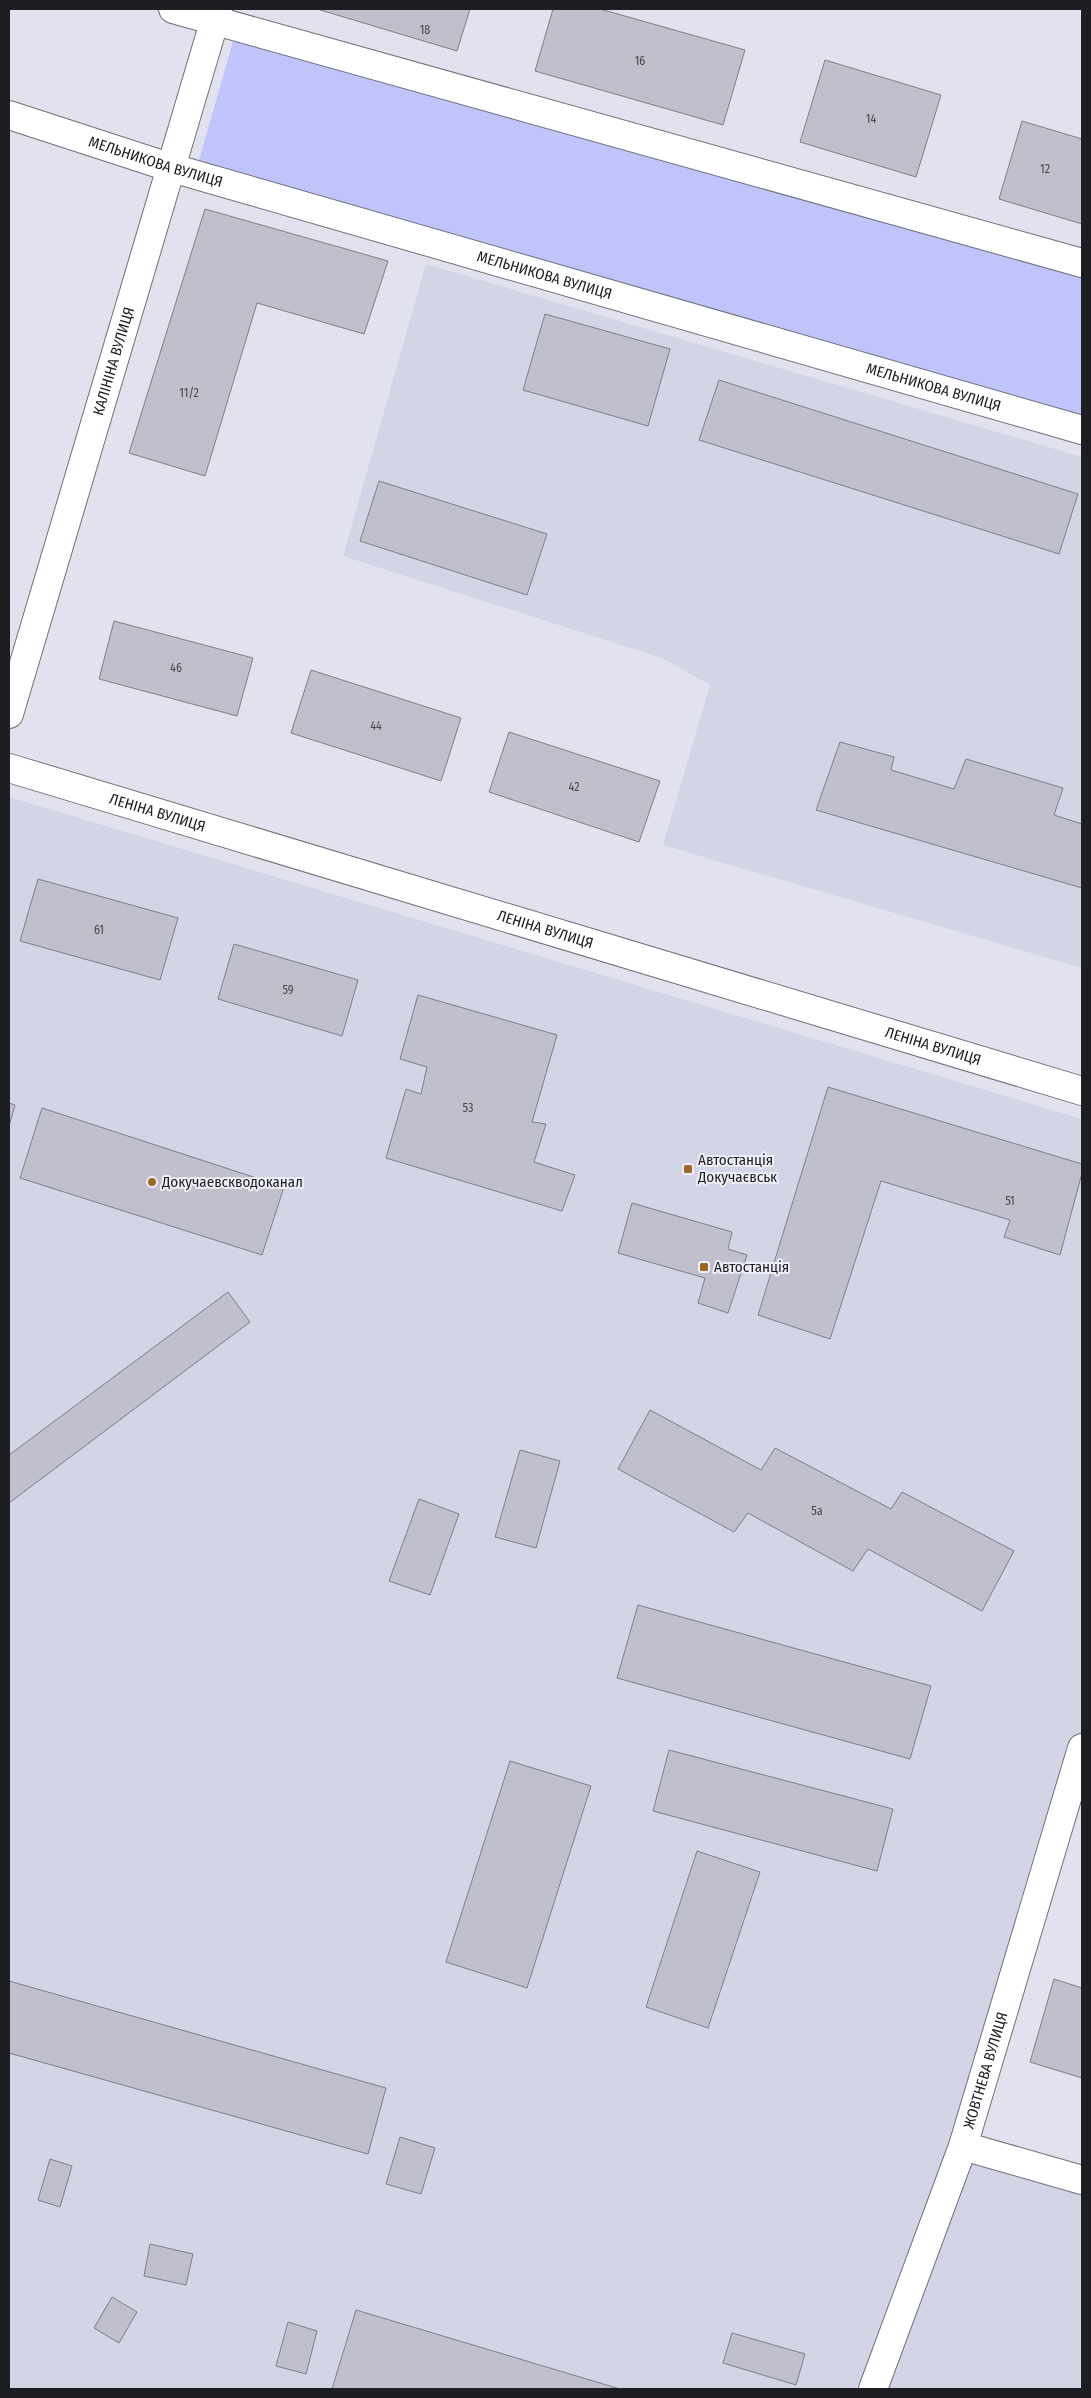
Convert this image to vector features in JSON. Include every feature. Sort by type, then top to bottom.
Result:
[{"type":"street","points":[[173,9],[216,15],[1082,263]]},
{"type":"street","name":"КАЛІНІНА ВУЛИЦЯ","points":[[9,714],[216,15]]},
{"type":"street","name":"МЕЛЬНИКОВА ВУЛИЦЯ","points":[[9,115],[172,168],[1082,430]]},
{"type":"street","name":"ЛЕНІНА ВУЛИЦЯ","points":[[9,768],[1082,1091]]},
{"type":"street","name":"ЖОВТНЕВА ВУЛИЦЯ","points":[[873,2389],[963,2146],[1082,1748]]},
{"type":"street","points":[[963,2146],[1082,2180]]},
{"type":"shaded area","points":[[237,28],[1082,263],[1082,429],[195,174]]},
{"type":"shaded area","points":[[426,264],[1082,457],[1082,968],[663,845],[710,685],[662,658],[343,556]]},
{"type":"shaded area","points":[[9,797],[1082,1119],[1082,1747],[963,2146],[1082,2180],[1082,2389],[9,2389]]},
{"type":"building","points":[[317,9],[470,9],[457,51]]},
{"type":"building","points":[[553,9],[600,9],[745,50],[723,125],[535,71]]},
{"type":"building","points":[[825,60],[941,95],[916,177],[800,142]]},
{"type":"building","points":[[1022,121],[1082,139],[1082,224],[999,199]]},
{"type":"building","points":[[205,209],[388,261],[364,334],[257,303],[205,476],[129,453]]},
{"type":"building","points":[[545,314],[670,349],[648,426],[523,390]]},
{"type":"building","points":[[719,380],[1078,494],[1059,554],[699,440]]},
{"type":"building","points":[[379,481],[547,534],[527,595],[360,541]]},
{"type":"building","points":[[114,621],[253,658],[237,716],[99,679]]},
{"type":"building","points":[[311,670],[461,718],[441,781],[291,733]]},
{"type":"building","points":[[509,732],[660,781],[639,842],[489,792]]},
{"type":"building","points":[[840,742],[894,757],[891,770],[954,789],[966,759],[1063,788],[1054,815],[1082,824],[1082,888],[816,810]]},
{"type":"building","points":[[38,879],[178,918],[160,980],[20,941]]},
{"type":"building","points":[[234,944],[358,980],[342,1036],[218,999]]},
{"type":"building","points":[[418,995],[557,1035],[532,1122],[546,1124],[534,1162],[575,1175],[562,1211],[386,1158],[406,1089],[421,1094],[427,1067],[400,1059]]},
{"type":"building","points":[[828,1087],[1082,1164],[1082,1173],[1060,1255],[1004,1237],[1010,1220],[881,1181],[830,1339],[758,1315]]},
{"type":"building","points":[[9,1103],[15,1105],[9,1126]]},
{"type":"building","name":"Докучаевскводоканал","points":[[42,1108],[284,1187],[262,1255],[20,1178]]},
{"type":"building","name":"Автостанція","points":[[632,1203],[732,1232],[728,1249],[747,1255],[728,1313],[698,1303],[705,1278],[618,1253]]},
{"type":"building","points":[[228,1292],[250,1322],[9,1503],[9,1455]]},
{"type":"building","points":[[650,1410],[761,1470],[775,1448],[891,1509],[902,1492],[1014,1551],[982,1611],[868,1549],[853,1571],[748,1513],[734,1532],[618,1469]]},
{"type":"building","points":[[520,1450],[560,1461],[536,1548],[495,1537]]},
{"type":"building","points":[[419,1499],[459,1514],[430,1595],[389,1581]]},
{"type":"building","points":[[638,1605],[931,1686],[910,1759],[617,1678]]},
{"type":"building","points":[[669,1750],[893,1809],[877,1871],[653,1811]]},
{"type":"building","points":[[510,1761],[591,1786],[527,1988],[446,1962]]},
{"type":"building","points":[[697,1851],[760,1872],[708,2028],[646,2007]]},
{"type":"building","points":[[1054,1979],[1082,1988],[1082,2078],[1030,2062]]},
{"type":"building","points":[[9,1981],[386,2088],[368,2154],[9,2053]]},
{"type":"building","points":[[400,2137],[435,2148],[421,2194],[386,2184]]},
{"type":"building","points":[[50,2159],[72,2166],[60,2207],[38,2200]]},
{"type":"building","points":[[150,2244],[193,2254],[186,2285],[144,2276]]},
{"type":"building","points":[[112,2297],[137,2312],[119,2343],[94,2328]]},
{"type":"building","points":[[356,2310],[620,2389],[332,2389]]},
{"type":"building","points":[[288,2322],[317,2331],[306,2374],[276,2366]]},
{"type":"building","points":[[732,2333],[805,2354],[796,2385],[723,2363]]},
{"type":"place","name":"Автостанція Докучаєвськ","points":[[688,1169]]},
{"type":"place","name":"Докучаевскводоканал","points":[[152,1182]]},
{"type":"place","name":"Автостанція","points":[[704,1267]]}]
